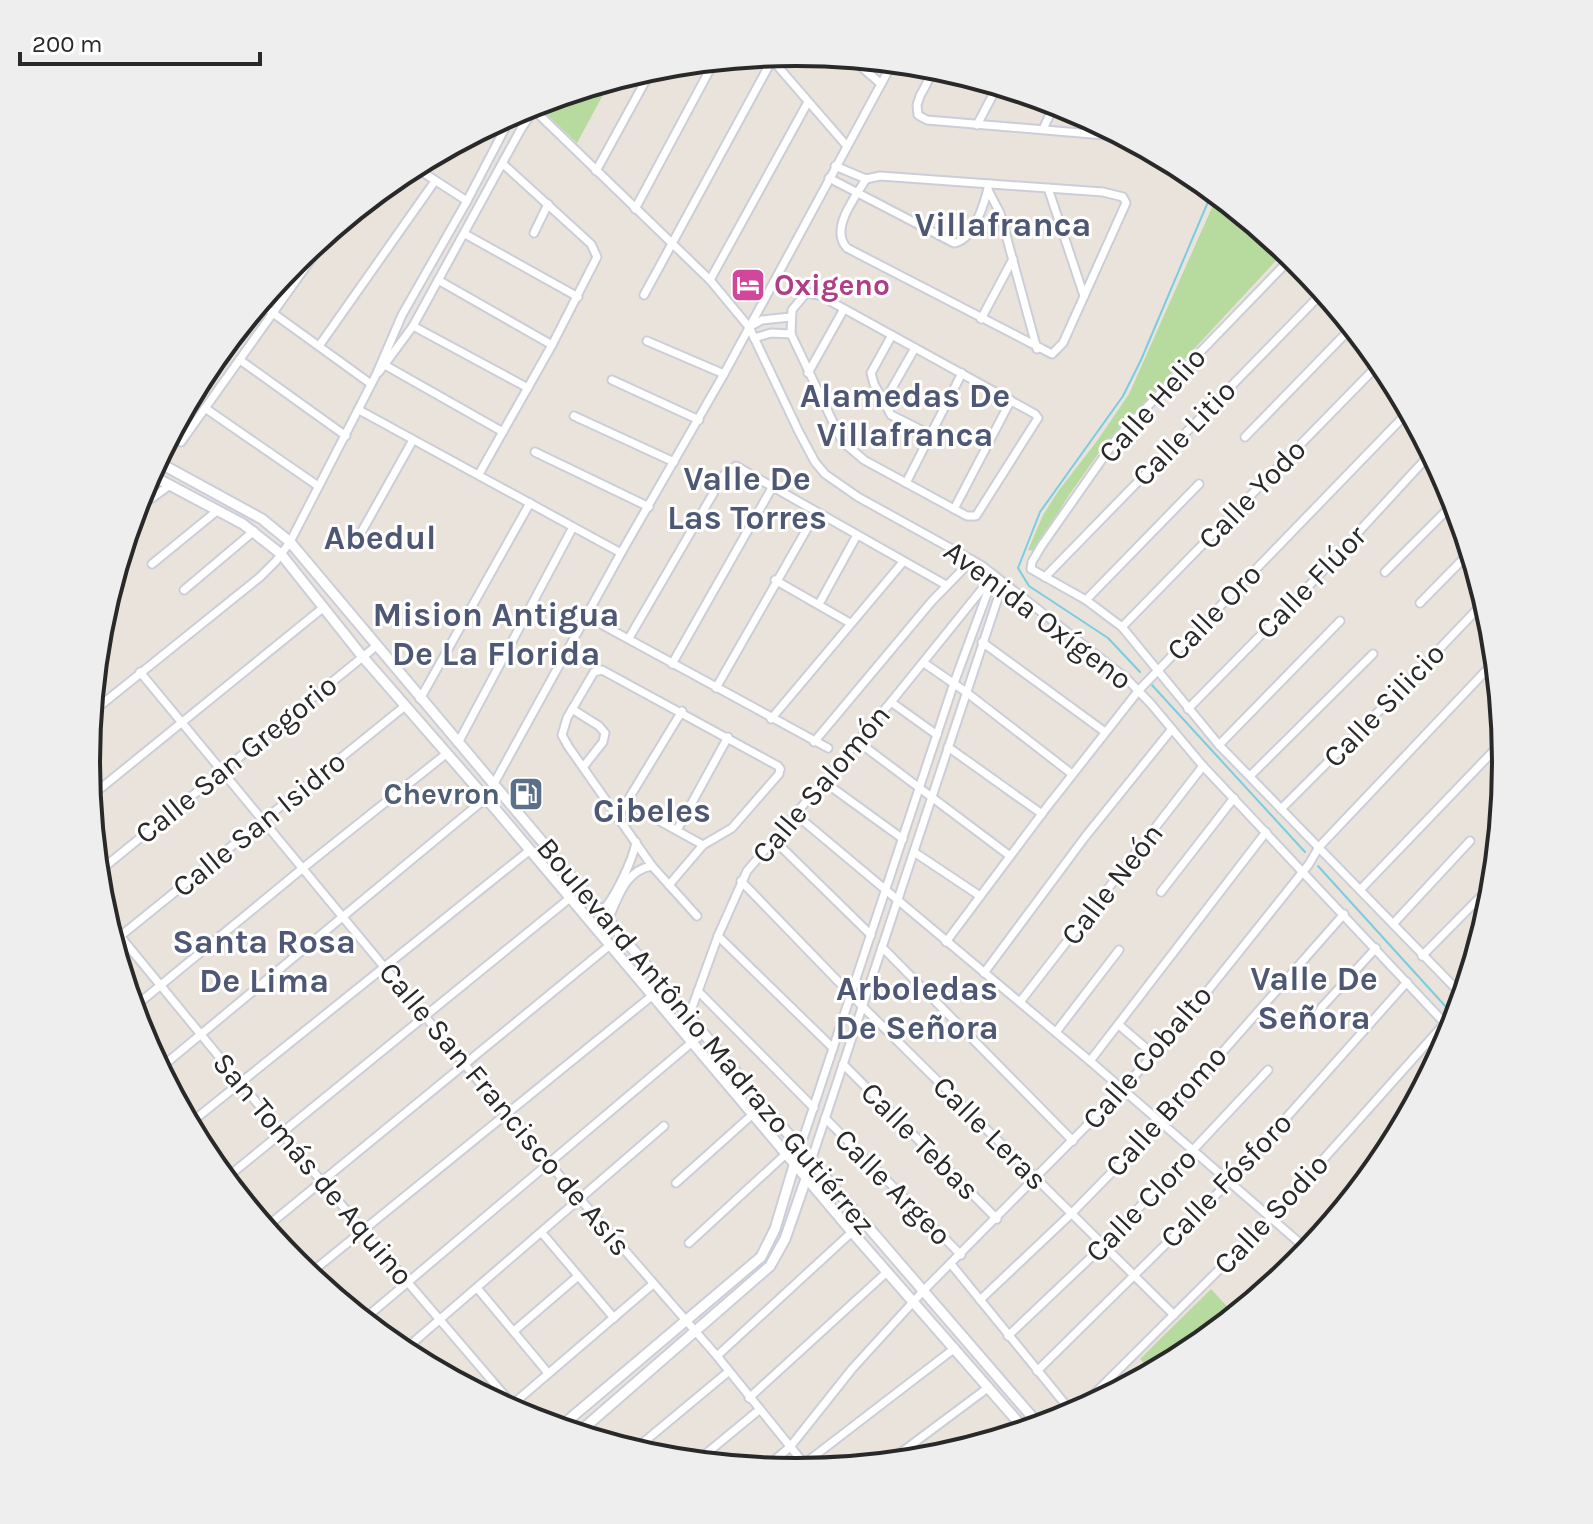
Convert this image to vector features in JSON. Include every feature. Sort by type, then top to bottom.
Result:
[{"type":"street","points":[[778,66],[846,145]]},
{"type":"street","points":[[644,295],[765,67]]},
{"type":"street","points":[[864,69],[880,83]]},
{"type":"street","points":[[635,209],[709,72]]},
{"type":"street","points":[[168,1061],[344,919],[486,798],[621,553],[699,420],[887,72]]},
{"type":"street","points":[[929,79],[917,105],[918,115],[932,122],[1096,134]]},
{"type":"street","points":[[596,171],[644,83]]},
{"type":"street","points":[[977,125],[993,95]]},
{"type":"street","points":[[710,280],[808,102]]},
{"type":"street","name":"Avenida Oxígeno","points":[[543,114],[596,171],[710,280],[749,327],[799,432],[825,474],[858,497],[994,575],[1139,690],[1203,766],[1443,1021]]},
{"type":"street","points":[[1043,129],[1050,114]]},
{"type":"street","points":[[382,364],[413,326],[526,121]]},
{"type":"street","points":[[103,703],[260,577],[290,542],[382,364],[402,315],[503,131]]},
{"type":"street","points":[[479,474],[578,297],[597,253],[591,244],[503,164]]},
{"type":"street","points":[[835,166],[866,179],[880,176],[988,187],[1048,188],[1112,193],[1126,199],[1123,214],[1084,297],[1059,349],[1052,354],[1037,349],[843,244],[840,228],[866,179]]},
{"type":"street","points":[[425,174],[467,201]]},
{"type":"street","points":[[829,178],[948,242],[959,243],[972,229],[988,187]]},
{"type":"street","points":[[319,346],[435,181]]},
{"type":"street","points":[[988,187],[997,205],[1037,349]]},
{"type":"street","points":[[1048,188],[1084,297]]},
{"type":"street","points":[[534,233],[548,204]]},
{"type":"street","points":[[465,234],[578,297]]},
{"type":"street","points":[[981,319],[1013,259]]},
{"type":"street","name":"Calle Helio","points":[[1031,569],[1042,545],[1117,438],[1284,265]]},
{"type":"street","points":[[181,442],[304,270]]},
{"type":"street","points":[[438,280],[552,345]]},
{"type":"street","points":[[811,293],[844,309],[1011,400],[1038,418],[976,516],[967,516],[864,460],[842,441],[791,334],[790,317],[800,298],[811,293]]},
{"type":"street","name":"Calle Litio","points":[[1045,577],[1316,299]]},
{"type":"street","points":[[268,309],[371,384]]},
{"type":"street","points":[[808,373],[844,309]]},
{"type":"street","points":[[749,327],[762,320],[790,317]]},
{"type":"street","points":[[413,326],[528,388]]},
{"type":"street","points":[[754,338],[771,333],[791,334]]},
{"type":"street","points":[[1245,437],[1345,334]]},
{"type":"street","points":[[892,335],[871,373],[883,404],[891,415],[931,435]]},
{"type":"street","points":[[647,341],[724,374]]},
{"type":"street","points":[[883,404],[915,348]]},
{"type":"street","points":[[240,360],[346,436]]},
{"type":"street","points":[[382,364],[503,432]]},
{"type":"street","name":"Calle Yodo","points":[[1122,627],[1372,371]]},
{"type":"street","points":[[906,483],[962,373]]},
{"type":"street","points":[[612,380],[699,420]]},
{"type":"street","points":[[954,509],[1011,400]]},
{"type":"street","points":[[205,408],[318,486]]},
{"type":"street","points":[[359,410],[621,553]]},
{"type":"street","points":[[574,416],[674,462]]},
{"type":"street","name":"Calle Oro","points":[[946,942],[1139,690],[1402,419]]},
{"type":"street","points":[[362,531],[413,440]]},
{"type":"street","points":[[535,452],[649,507]]},
{"type":"street","name":"Calle Flúor","points":[[1188,709],[1306,589],[1424,461]]},
{"type":"street","points":[[629,638],[728,470],[736,466],[946,585]]},
{"type":"street","name":"Boulevard Antônio Madrazo Gutiérrez","points":[[166,467],[262,519],[290,542],[375,647],[811,1161],[1032,1417]]},
{"type":"street","name":"Boulevard Antônio Madrazo Gutiérrez","points":[[160,480],[254,531],[281,554],[362,656],[486,798],[852,1232],[1018,1422]]},
{"type":"street","points":[[1086,600],[1199,484]]},
{"type":"street","points":[[152,498],[170,485]]},
{"type":"street","points":[[672,664],[773,486]]},
{"type":"street","points":[[420,699],[530,503]]},
{"type":"street","points":[[152,564],[218,510]]},
{"type":"street","points":[[1385,572],[1446,511]]},
{"type":"street","points":[[716,688],[816,513]]},
{"type":"street","points":[[458,743],[573,527]]},
{"type":"street","points":[[184,590],[254,531]]},
{"type":"street","points":[[819,604],[857,535]]},
{"type":"street","points":[[814,742],[946,585],[972,560]]},
{"type":"street","points":[[1420,603],[1462,560]]},
{"type":"street","points":[[771,719],[903,562]]},
{"type":"street","name":"Avenida Oxígeno","points":[[1031,569],[1086,600],[1122,627],[1219,745],[1455,988]]},
{"type":"street","points":[[569,1420],[761,1257],[775,1229],[954,683],[994,575]]},
{"type":"street","name":"Calle Salomón","points":[[689,1016],[741,881],[994,575]]},
{"type":"street","points":[[775,580],[850,623]]},
{"type":"street","points":[[587,1425],[763,1272],[778,1255],[807,1177],[1003,583]]},
{"type":"street","points":[[101,788],[324,607]]},
{"type":"street","name":"Calle Silicio","points":[[1281,809],[1476,611]]},
{"type":"street","points":[[586,616],[828,748]]},
{"type":"street","points":[[1219,745],[1340,621]]},
{"type":"street","points":[[982,642],[1105,732]]},
{"type":"street","name":"Calle San Gregorio","points":[[108,864],[375,647]]},
{"type":"street","points":[[1250,776],[1373,654]]},
{"type":"street","points":[[924,663],[1072,774]]},
{"type":"street","points":[[697,916],[652,866],[562,735],[572,709],[597,669],[602,670],[682,711],[780,769]]},
{"type":"street","name":"Calle Cobalto","points":[[777,1458],[790,1447],[852,1369],[924,1290],[997,1219],[1154,1055],[1304,870],[1319,847],[1487,670]]},
{"type":"street","name":"Calle San Francisco de Asís","points":[[140,672],[505,1113],[717,1356],[799,1458]]},
{"type":"street","points":[[891,702],[937,735]]},
{"type":"street","name":"Calle San Isidro","points":[[122,934],[405,706]]},
{"type":"street","points":[[572,709],[605,733],[603,742],[584,766]]},
{"type":"street","points":[[617,818],[682,711]]},
{"type":"street","points":[[984,973],[1085,837],[1172,729]]},
{"type":"street","points":[[677,830],[728,737]]},
{"type":"street","points":[[857,741],[1010,856]]},
{"type":"street","points":[[948,747],[1042,814]]},
{"type":"street","points":[[1360,890],[1492,753]]},
{"type":"street","points":[[142,1000],[446,754]]},
{"type":"street","name":"Calle Neón","points":[[1020,1002],[1203,766]]},
{"type":"street","points":[[780,769],[790,767]]},
{"type":"street","points":[[669,885],[703,845],[732,828],[780,769]]},
{"type":"street","points":[[823,781],[903,839]]},
{"type":"street","points":[[1161,892],[1234,798]]},
{"type":"street","points":[[627,803],[703,845]]},
{"type":"street","points":[[795,814],[1056,1032],[1300,1243]]},
{"type":"street","points":[[1090,1061],[1266,832]]},
{"type":"street","points":[[773,839],[871,935]]},
{"type":"street","points":[[1393,924],[1470,841]]},
{"type":"street","points":[[604,916],[636,842]]},
{"type":"street","points":[[198,1117],[530,850]]},
{"type":"street","points":[[914,852],[980,896]]},
{"type":"street","points":[[604,916],[630,877],[638,869],[652,866]]},
{"type":"street","name":"Calle Leras","points":[[741,881],[862,1006],[1174,1315]]},
{"type":"street","points":[[234,1172],[570,898]]},
{"type":"street","points":[[1422,956],[1479,898]]},
{"type":"street","name":"Calle Bromo","points":[[980,1300],[1071,1214],[1160,1123],[1344,914]]},
{"type":"street","points":[[718,936],[833,1048]]},
{"type":"street","points":[[273,1221],[610,945]]},
{"type":"street","points":[[882,947],[1073,1141]]},
{"type":"street","points":[[1315,1019],[1322,1007],[1376,948]]},
{"type":"street","name":"San Tomás de Aquino","points":[[126,949],[161,985],[495,1389]]},
{"type":"street","points":[[1056,1032],[1119,950]]},
{"type":"street","name":"Calle Fósforo","points":[[1037,1371],[1229,1182],[1407,982]]},
{"type":"street","name":"Calle Argeo","points":[[698,991],[814,1108]]},
{"type":"street","points":[[318,1267],[653,995]]},
{"type":"street","points":[[1119,1025],[1154,1055]]},
{"type":"street","name":"Calle Sodio","points":[[1101,1387],[1271,1218],[1441,1025]]},
{"type":"street","points":[[371,1313],[703,1033]]},
{"type":"street","name":"Calle Tebas","points":[[843,1064],[997,1219]]},
{"type":"street","name":"Calle Cloro","points":[[1008,1336],[1103,1246],[1268,1070]]},
{"type":"street","points":[[676,1183],[753,1114]]},
{"type":"street","name":"Calle Argeo","points":[[825,1118],[961,1255]]},
{"type":"street","points":[[413,1343],[664,1126]]},
{"type":"street","points":[[689,1243],[787,1153]]},
{"type":"street","points":[[717,1356],[852,1232]]},
{"type":"street","points":[[542,1233],[614,1318]]},
{"type":"street","points":[[951,1264],[1064,1404]]},
{"type":"street","points":[[749,1398],[887,1272]]},
{"type":"street","points":[[514,1331],[577,1277]]},
{"type":"street","points":[[518,1400],[653,1284]]},
{"type":"street","points":[[478,1289],[548,1373]]},
{"type":"street","points":[[819,1458],[955,1348]]},
{"type":"street","points":[[645,1441],[728,1372]]},
{"type":"street","points":[[906,1449],[989,1387]]},
{"type":"street","points":[[708,1452],[759,1410]]},
{"type":"green space","points":[[604,94],[577,143],[545,113]]},
{"type":"green space","points":[[1213,205],[1277,259],[1103,447],[1034,551],[1028,550],[1043,515],[1059,490],[1129,394]]},
{"type":"green space","points":[[1211,1289],[1228,1307],[1145,1364],[1140,1359]]},
{"type":"waterway","points":[[1140,672],[1108,638],[1029,586],[1018,568],[1040,512],[1123,396],[1208,201]]},
{"type":"waterway","points":[[1151,684],[1305,852]]},
{"type":"waterway","points":[[1318,866],[1447,1008]]},
{"type":"place","name":"Oxigeno","points":[[748,285]]},
{"type":"place","name":"Chevron","points":[[526,794]]},
{"type":"district","name":"Villafranca","points":[[1003,225]]},
{"type":"district","name":"Alamedas De Villafranca","points":[[905,416]]},
{"type":"district","name":"Valle De Las Torres","points":[[747,498]]},
{"type":"district","name":"Abedul","points":[[380,538]]},
{"type":"district","name":"Mision Antigua De La Florida","points":[[496,634]]},
{"type":"district","name":"Cibeles","points":[[652,811]]},
{"type":"district","name":"Santa Rosa De Lima","points":[[264,962]]},
{"type":"district","name":"Valle De Señora","points":[[1314,998]]},
{"type":"district","name":"Arboledas De Señora","points":[[917,1008]]}]
